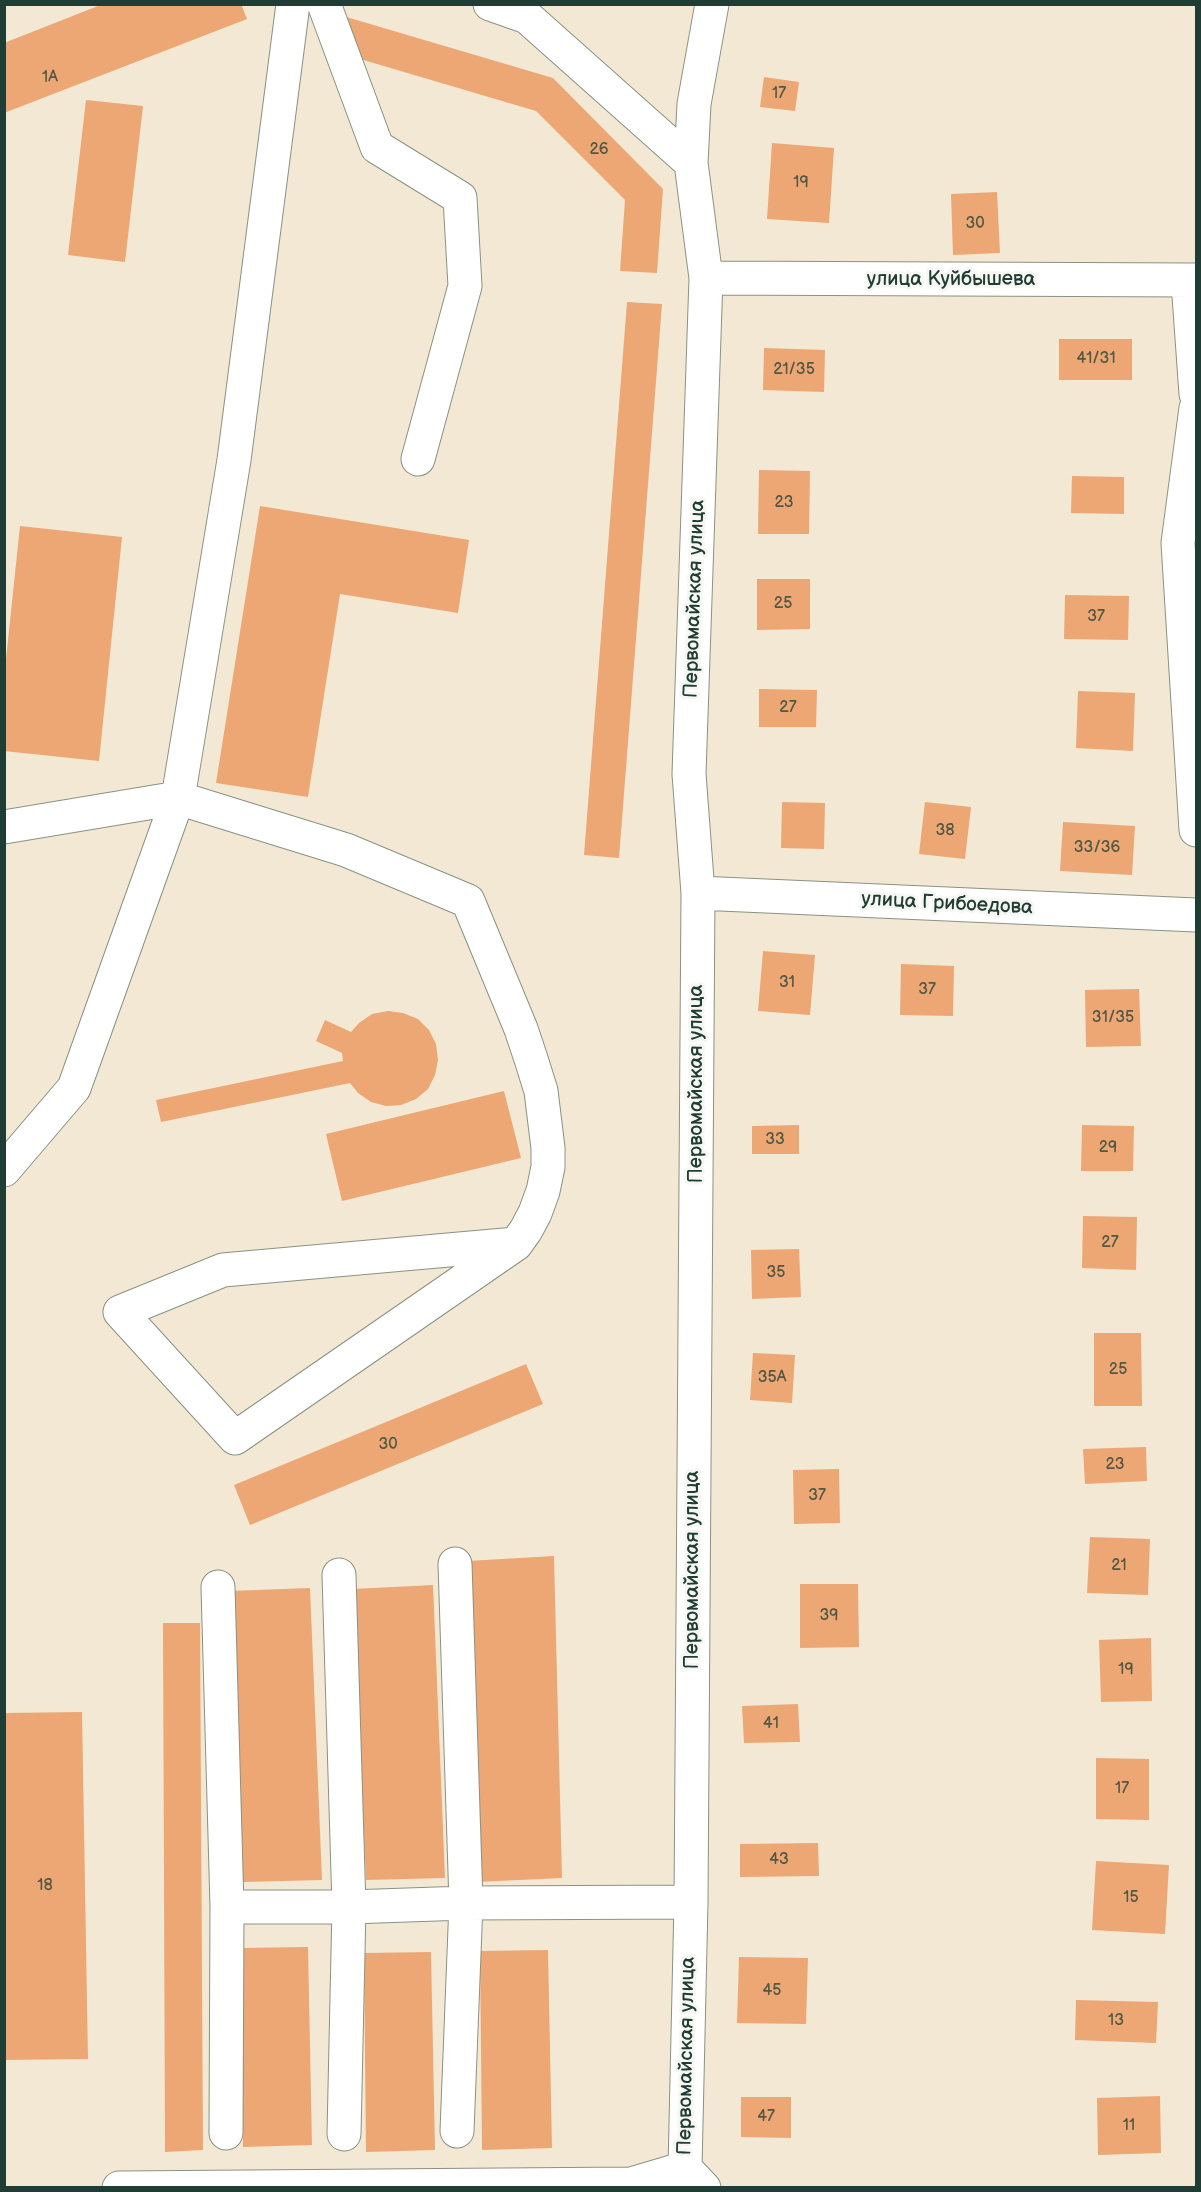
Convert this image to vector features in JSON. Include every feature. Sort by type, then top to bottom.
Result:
[{"type":"street","points":[[4,1170],[74,1088],[178,798],[234,460],[293,4]]},
{"type":"street","points":[[324,4],[377,147],[460,198],[465,286],[418,459]]},
{"type":"street","points":[[490,4],[527,17],[691,163]]},
{"type":"street","name":"Первомайская улица","points":[[694,2178],[691,1902],[698,893],[689,774],[706,278],[691,163],[694,104],[712,4]]},
{"type":"street","name":"улица Куйбышева","points":[[706,278],[1192,281]]},
{"type":"street","points":[[1192,281],[1197,394]]},
{"type":"street","points":[[1197,408],[1178,543],[1197,830]]},
{"type":"street","points":[[4,827],[178,798],[346,850],[468,901],[521,1029],[541,1091],[546,1123],[548,1167],[543,1191],[526,1230],[516,1244],[235,1438],[120,1312],[223,1270],[516,1244]]},
{"type":"street","name":"улица Грибоедова","points":[[698,893],[1197,915]]},
{"type":"street","points":[[455,1564],[466,1903],[457,2131]]},
{"type":"street","points":[[339,1575],[349,1907],[344,2134]]},
{"type":"street","points":[[218,1587],[228,1907],[226,2133]]},
{"type":"street","points":[[228,1907],[691,1902]]},
{"type":"street","points":[[120,2187],[631,2184],[694,2178]]},
{"type":"building","points":[[103,4],[241,4],[247,19],[4,113],[4,43]]},
{"type":"building","points":[[343,16],[553,78],[663,189],[657,273],[620,271],[625,200],[536,111],[333,51]]},
{"type":"building","points":[[764,77],[799,82],[795,111],[760,107]]},
{"type":"building","points":[[86,100],[143,106],[125,262],[68,255]]},
{"type":"building","points":[[772,143],[834,148],[829,223],[767,219]]},
{"type":"building","points":[[997,192],[1000,253],[953,255],[951,194]]},
{"type":"building","points":[[627,302],[662,304],[619,858],[584,855]]},
{"type":"building","points":[[1059,339],[1132,339],[1132,380],[1059,380]]},
{"type":"building","points":[[764,348],[825,350],[824,392],[763,390]]},
{"type":"building","points":[[759,470],[810,471],[809,534],[758,534]]},
{"type":"building","points":[[1072,476],[1124,477],[1124,514],[1071,513]]},
{"type":"building","points":[[260,506],[469,540],[458,613],[340,594],[308,797],[216,783]]},
{"type":"building","points":[[20,526],[122,537],[99,761],[4,751],[4,678]]},
{"type":"building","points":[[757,579],[810,579],[810,629],[757,630]]},
{"type":"building","points":[[1065,595],[1129,596],[1128,640],[1064,639]]},
{"type":"building","points":[[759,689],[817,690],[816,727],[759,727]]},
{"type":"building","points":[[1078,691],[1135,693],[1133,751],[1076,748]]},
{"type":"building","points":[[782,802],[825,803],[824,849],[781,848]]},
{"type":"building","points":[[925,802],[971,807],[965,859],[919,854]]},
{"type":"building","points":[[1063,822],[1135,826],[1132,875],[1060,871]]},
{"type":"building","points":[[763,951],[815,955],[810,1015],[758,1011]]},
{"type":"building","points":[[901,964],[954,966],[953,1016],[900,1015]]},
{"type":"building","points":[[1139,989],[1141,1046],[1086,1047],[1085,990]]},
{"type":"building","points":[[388,1011],[403,1013],[418,1019],[429,1030],[436,1044],[438,1060],[435,1075],[428,1089],[416,1099],[401,1105],[386,1106],[371,1102],[358,1093],[350,1083],[161,1122],[156,1100],[343,1061],[342,1053],[316,1041],[325,1020],[351,1032],[372,1014]]},
{"type":"building","points":[[504,1091],[521,1158],[342,1201],[326,1134]]},
{"type":"building","points":[[799,1125],[799,1154],[752,1154],[752,1126]]},
{"type":"building","points":[[1082,1125],[1134,1126],[1133,1171],[1081,1171]]},
{"type":"building","points":[[1083,1216],[1137,1217],[1136,1270],[1082,1268]]},
{"type":"building","points":[[799,1249],[801,1297],[752,1299],[751,1250]]},
{"type":"building","points":[[1094,1333],[1141,1333],[1142,1406],[1094,1406]]},
{"type":"building","points":[[753,1353],[795,1355],[792,1403],[750,1400]]},
{"type":"building","points":[[526,1364],[543,1404],[250,1525],[234,1485]]},
{"type":"building","points":[[1146,1447],[1147,1481],[1085,1484],[1083,1449]]},
{"type":"building","points":[[839,1469],[840,1523],[794,1524],[793,1470]]},
{"type":"building","points":[[1090,1537],[1150,1539],[1148,1595],[1087,1593]]},
{"type":"building","points":[[554,1556],[562,1878],[476,1882],[468,1561]]},
{"type":"building","points":[[800,1584],[858,1584],[859,1647],[800,1648]]},
{"type":"building","points":[[433,1585],[445,1878],[366,1880],[353,1589]]},
{"type":"building","points":[[310,1588],[322,1880],[243,1882],[230,1591]]},
{"type":"building","points":[[163,1623],[200,1623],[203,2150],[165,2152]]},
{"type":"building","points":[[1151,1638],[1152,1701],[1101,1702],[1099,1640]]},
{"type":"building","points":[[798,1704],[800,1742],[744,1743],[742,1706]]},
{"type":"building","points":[[82,1712],[88,2059],[4,2060],[4,1713]]},
{"type":"building","points":[[1096,1758],[1149,1759],[1149,1820],[1096,1819]]},
{"type":"building","points":[[818,1843],[819,1876],[740,1877],[740,1844]]},
{"type":"building","points":[[1096,1861],[1169,1865],[1165,1934],[1092,1930]]},
{"type":"building","points":[[308,1947],[312,2145],[243,2147],[241,1948]]},
{"type":"building","points":[[548,1950],[552,2148],[482,2150],[480,1951]]},
{"type":"building","points":[[431,1952],[435,2150],[366,2152],[364,1953]]},
{"type":"building","points":[[739,1957],[808,1958],[806,2024],[737,2023]]},
{"type":"building","points":[[1076,2000],[1158,2002],[1156,2043],[1075,2040]]},
{"type":"building","points":[[1160,2096],[1161,2153],[1098,2155],[1097,2098]]},
{"type":"building","points":[[741,2097],[791,2097],[791,2138],[741,2137]]}]
